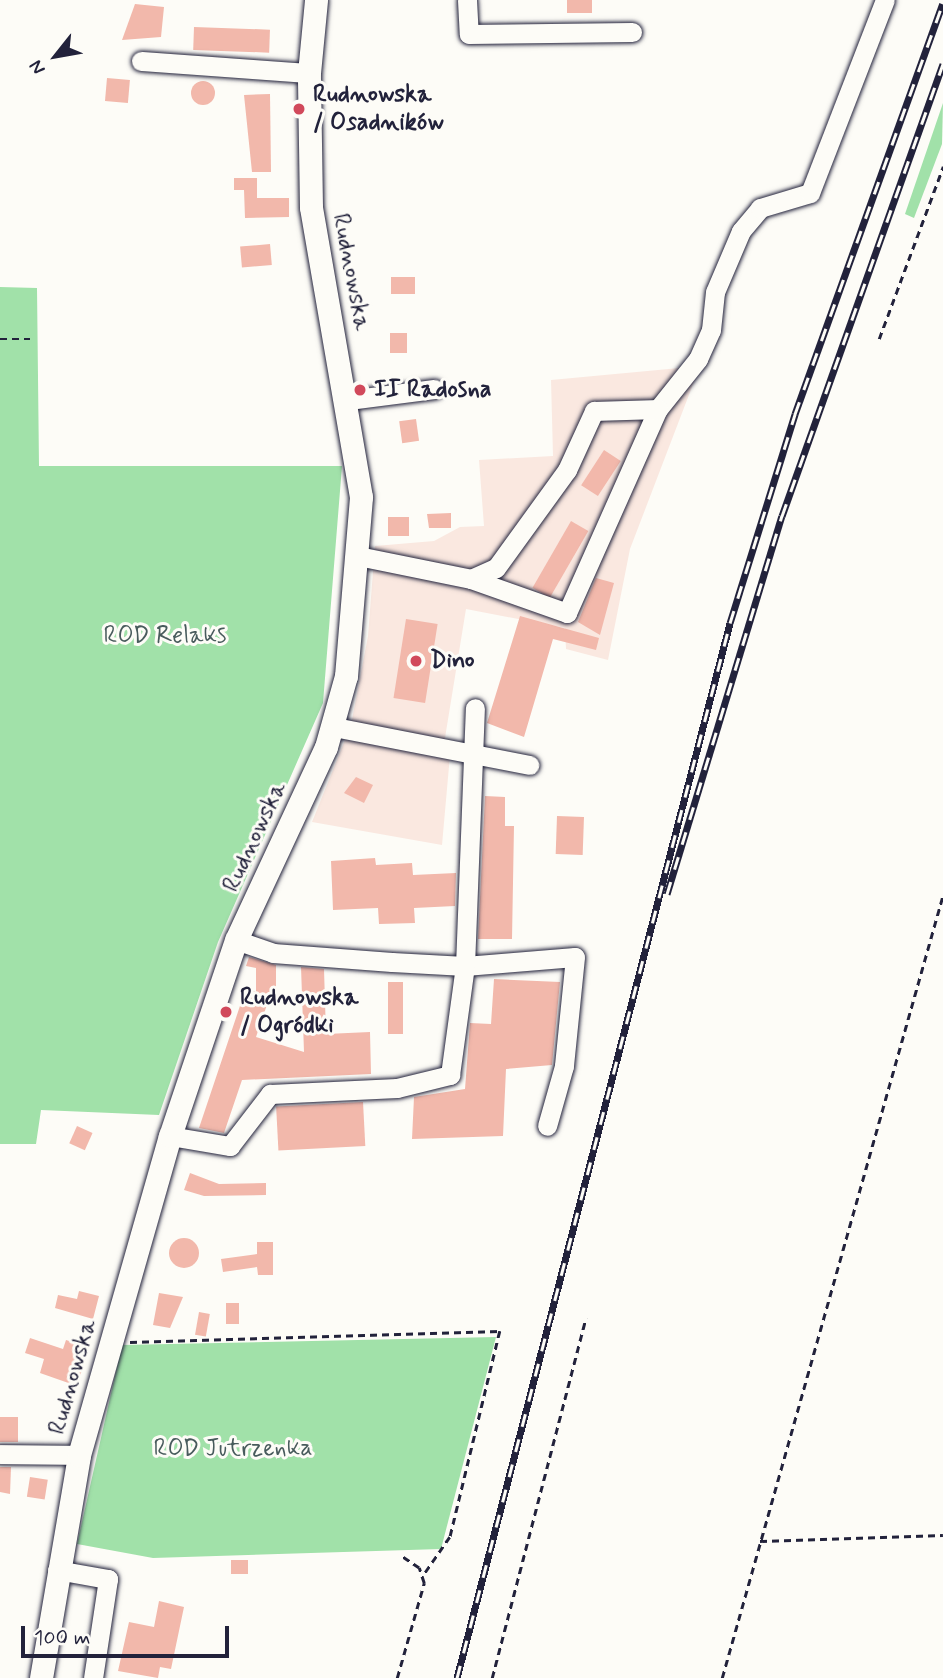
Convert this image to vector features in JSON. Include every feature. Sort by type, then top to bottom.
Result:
[{"type":"main road","name":"Rudnowska","points":[[41,1678],[57,1570],[79,1455],[170,1136],[236,940],[334,727],[358,556],[358,453],[311,207],[309,73],[316,0]]},
{"type":"street","points":[[467,0],[469,34],[632,32]]},
{"type":"street","points":[[358,556],[471,579],[567,613],[658,410],[698,359],[711,330],[715,292],[741,231],[760,208],[810,193],[885,0]]},
{"type":"street","points":[[141,61],[309,73]]},
{"type":"street","points":[[348,400],[433,389]]},
{"type":"street","points":[[471,579],[496,568],[567,470],[594,411],[658,410]]},
{"type":"street","points":[[170,1136],[230,1146],[270,1094],[397,1088],[450,1075],[465,966],[471,753],[475,708]]},
{"type":"street","points":[[334,727],[529,765]]},
{"type":"street","points":[[236,940],[273,953],[465,966],[575,957],[564,1066],[547,1126]]},
{"type":"street","points":[[0,1454],[79,1455]]},
{"type":"street","points":[[57,1570],[108,1579],[93,1678]]},
{"type":"path","points":[[879,339],[943,167]]},
{"type":"path","points":[[0,339],[30,339]]},
{"type":"path","points":[[722,1678],[943,895]]},
{"type":"path","points":[[492,1678],[586,1318]]},
{"type":"path","points":[[110,1342],[500,1331],[450,1538],[423,1576],[397,1678]]},
{"type":"path","points":[[760,1541],[943,1535]]},
{"type":"path","points":[[401,1556],[423,1576]]},
{"type":"shaded area","points":[[690,367],[695,379],[630,549],[608,660],[566,649],[565,628],[466,609],[444,744],[351,725],[368,636],[375,546],[434,541],[460,527],[484,526],[479,460],[553,456],[551,380]]},
{"type":"shaded area","points":[[347,735],[450,755],[442,845],[312,822]]},
{"type":"green space","points":[[943,103],[942,144],[914,218],[905,214]]},
{"type":"green space","name":"ROD Relaks","points":[[0,287],[37,288],[39,466],[342,466],[323,703],[218,942],[159,1115],[41,1110],[36,1144],[0,1144]]},
{"type":"green space","name":"ROD Jutrzenka","points":[[496,1337],[441,1549],[153,1558],[77,1544],[122,1345]]},
{"type":"building","points":[[567,0],[592,0],[592,13],[567,13]]},
{"type":"building","points":[[135,4],[164,7],[161,37],[122,40]]},
{"type":"building","points":[[194,27],[270,30],[269,53],[193,50]]},
{"type":"building","points":[[107,78],[130,80],[128,103],[105,101]]},
{"type":"building","points":[[203,81],[212,84],[215,93],[212,102],[203,105],[194,102],[191,93],[194,84]]},
{"type":"building","points":[[270,94],[271,172],[252,172],[244,95]]},
{"type":"building","points":[[234,178],[257,178],[257,198],[289,198],[289,217],[245,218],[244,190],[234,190]]},
{"type":"building","points":[[270,244],[272,265],[242,268],[240,247]]},
{"type":"building","points":[[391,277],[415,277],[415,294],[391,294]]},
{"type":"building","points":[[390,333],[407,333],[407,353],[390,353]]},
{"type":"building","points":[[416,419],[419,441],[402,443],[399,421]]},
{"type":"building","points":[[604,450],[621,461],[598,496],[581,485]]},
{"type":"building","points":[[451,513],[451,528],[429,528],[427,514]]},
{"type":"building","points":[[388,517],[409,517],[409,536],[388,536]]},
{"type":"building","points":[[571,521],[588,531],[550,598],[532,588]]},
{"type":"building","points":[[596,578],[614,583],[600,635],[578,622]]},
{"type":"building","points":[[520,616],[599,638],[596,650],[553,639],[524,737],[487,723]]},
{"type":"building","name":"Dino","points":[[406,619],[438,624],[425,703],[393,698]]},
{"type":"building","points":[[356,777],[373,785],[364,803],[344,793]]},
{"type":"building","points":[[485,796],[505,797],[505,826],[514,826],[512,939],[478,939]]},
{"type":"building","points":[[557,816],[584,817],[583,855],[556,854]]},
{"type":"building","points":[[375,858],[376,865],[412,863],[413,875],[456,873],[455,906],[414,908],[415,923],[379,924],[378,908],[333,910],[331,861]]},
{"type":"building","points":[[249,957],[276,965],[276,995],[271,993],[256,1037],[304,1052],[301,967],[324,969],[326,1034],[370,1032],[371,1074],[242,1080],[224,1133],[199,1128],[246,988],[256,992],[256,968],[246,966]]},
{"type":"building","points":[[494,979],[560,982],[552,1065],[506,1069],[503,1136],[412,1139],[414,1097],[465,1089],[470,1023],[491,1024]]},
{"type":"building","points":[[388,982],[403,982],[403,1034],[388,1034]]},
{"type":"building","points":[[363,1102],[365,1146],[278,1150],[276,1107]]},
{"type":"building","points":[[77,1126],[93,1133],[85,1150],[69,1143]]},
{"type":"building","points":[[190,1173],[219,1184],[266,1183],[266,1195],[204,1196],[184,1190]]},
{"type":"building","points":[[184,1238],[190,1239],[198,1247],[198,1259],[190,1267],[184,1268],[178,1267],[170,1259],[169,1253],[170,1247],[178,1239]]},
{"type":"building","points":[[257,1242],[273,1242],[273,1275],[258,1275],[257,1267],[223,1272],[221,1259],[257,1254]]},
{"type":"building","points":[[79,1291],[99,1296],[93,1319],[55,1308],[58,1295],[77,1299]]},
{"type":"building","points":[[159,1293],[183,1297],[170,1328],[153,1325]]},
{"type":"building","points":[[226,1303],[239,1303],[239,1324],[226,1324]]},
{"type":"building","points":[[199,1312],[210,1314],[206,1337],[195,1335]]},
{"type":"building","points":[[30,1338],[63,1349],[66,1340],[89,1347],[77,1386],[40,1373],[44,1359],[25,1353]]},
{"type":"building","points":[[0,1417],[18,1417],[18,1442],[0,1442]]},
{"type":"building","points":[[0,1467],[11,1467],[10,1494],[0,1492]]},
{"type":"building","points":[[30,1477],[48,1480],[45,1500],[27,1497]]},
{"type":"building","points":[[231,1560],[248,1560],[248,1574],[231,1574]]},
{"type":"building","points":[[159,1601],[184,1607],[171,1669],[160,1667],[158,1678],[118,1671],[129,1622],[154,1627]]},
{"type":"railway","points":[[457,1678],[730,623],[795,414],[943,4]]},
{"type":"railway","points":[[667,894],[782,516],[943,64]]},
{"type":"place","name":"Rudnowska / Osadników","points":[[299,109]]},
{"type":"place","name":"II Radosna","points":[[360,390]]},
{"type":"place","name":"Dino","points":[[416,661]]},
{"type":"place","name":"Rudnowska / Ogródki","points":[[226,1012]]}]
